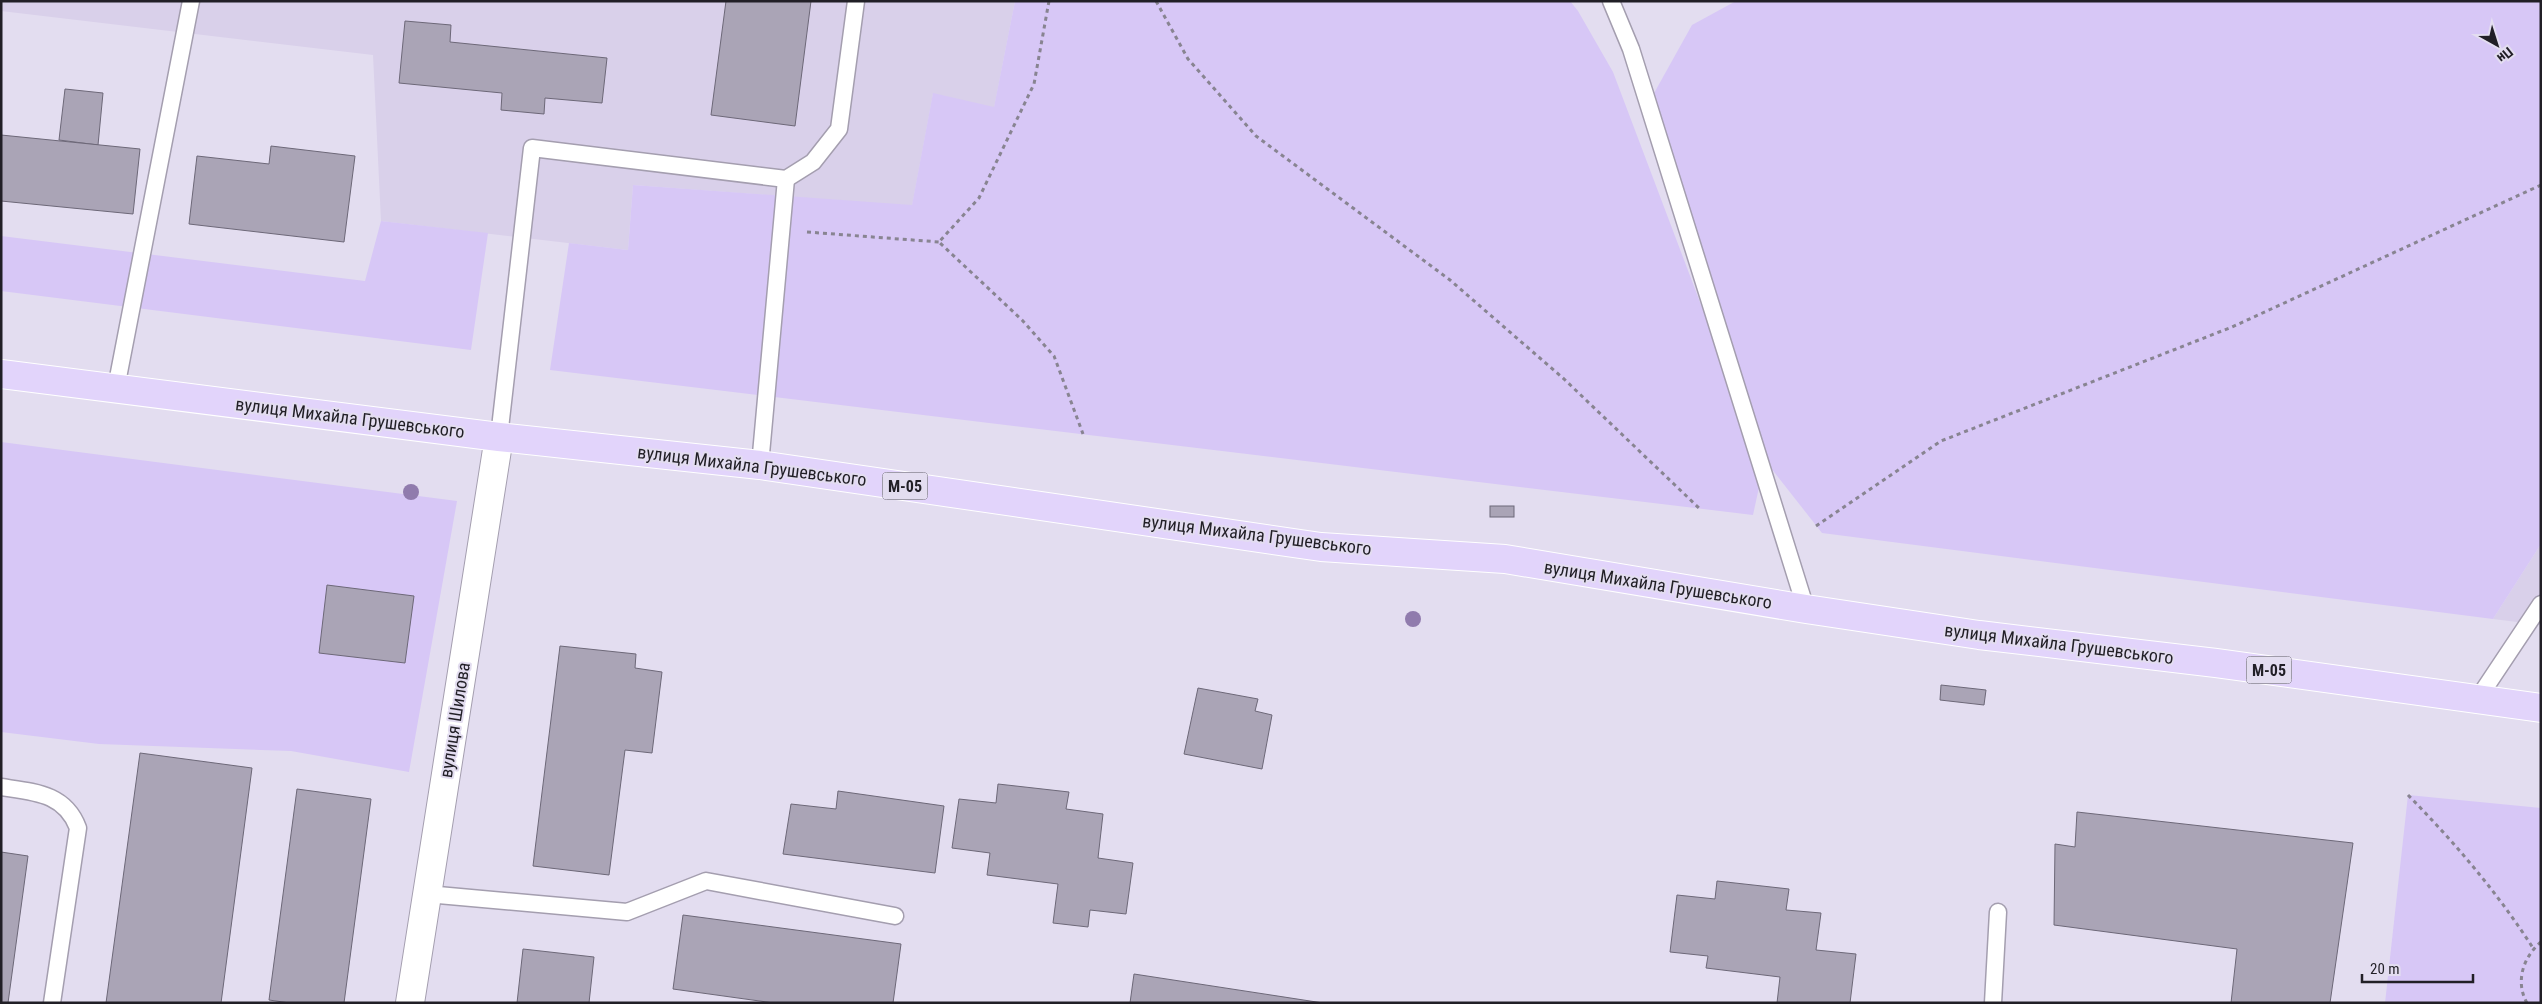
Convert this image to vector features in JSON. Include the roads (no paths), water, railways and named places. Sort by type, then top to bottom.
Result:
[{"type":"main road","name":"вулиця Михайла Грушевського","points":[[1,374],[499,437],[760,464],[1320,547],[1504,559],[1806,609],[1988,636],[2216,663],[2541,708]]},
{"type":"street","name":"вулиця Шилова","points":[[410,1003],[499,437]]},
{"type":"lane","points":[[116,388],[191,1]]},
{"type":"lane","points":[[499,437],[532,148],[786,179],[813,162],[839,129],[856,1]]},
{"type":"lane","points":[[1611,1],[1631,49],[1806,609]]},
{"type":"lane","points":[[760,464],[786,179]]},
{"type":"lane","points":[[2477,700],[2541,604]]},
{"type":"lane","points":[[1,787],[32,792],[57,800],[73,815],[78,828],[52,1003]]},
{"type":"lane","points":[[427,894],[628,912],[706,881],[895,916]]},
{"type":"lane","points":[[1993,1003],[1998,912]]}]
